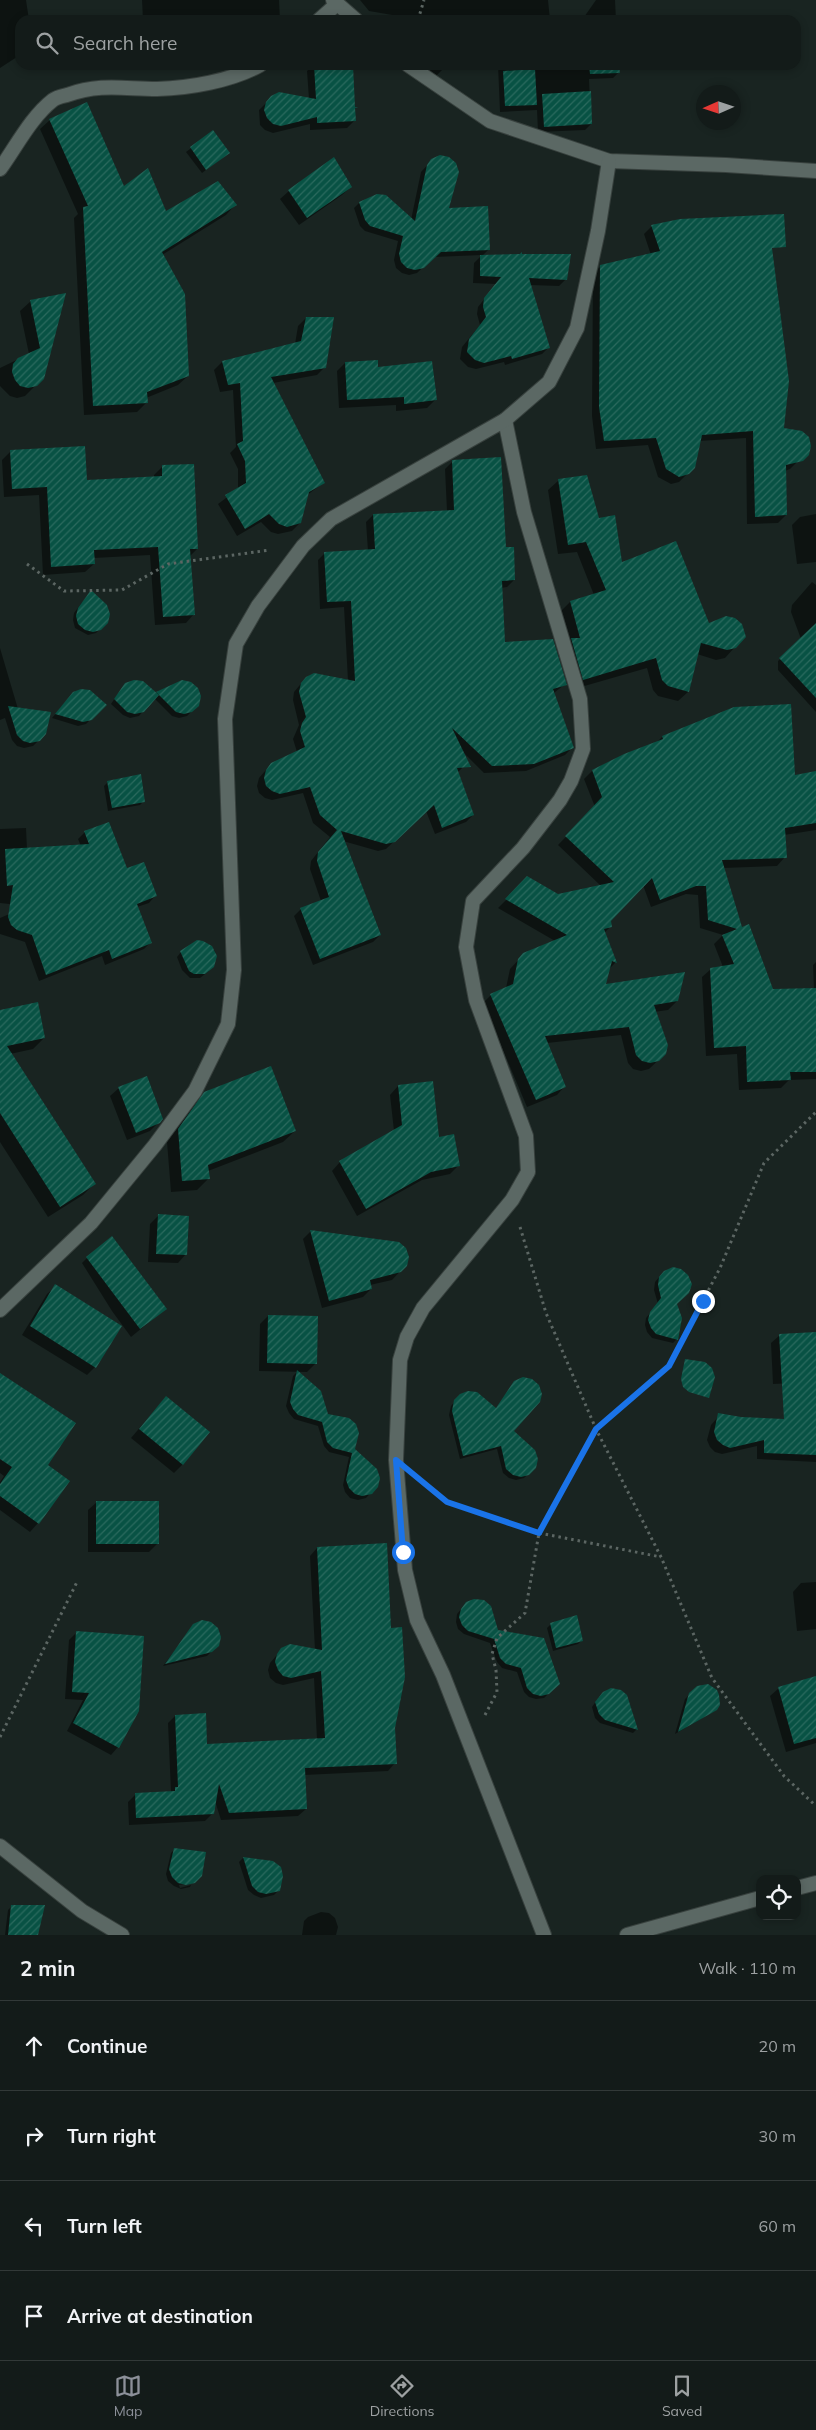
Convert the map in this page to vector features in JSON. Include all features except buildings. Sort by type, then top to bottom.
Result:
[{"type":"street","points":[[323,15],[335,2],[350,15]]},
{"type":"street","points":[[0,169],[29,126],[54,99],[77,91],[108,86],[158,89],[194,84],[228,78],[248,70]]},
{"type":"street","points":[[415,70],[490,121],[608,161],[726,165],[816,171]]},
{"type":"street","points":[[0,1310],[91,1223],[155,1144],[195,1091],[228,1024],[234,970],[224,719],[236,644],[258,606],[303,546],[331,520],[505,420],[549,382],[577,328],[598,231],[608,161]]},
{"type":"street","points":[[505,420],[524,512],[580,699],[583,748],[571,781],[560,800],[523,848],[473,900],[466,947],[476,1000],[526,1136],[528,1172],[512,1200],[423,1308],[407,1337],[400,1360],[396,1460],[405,1570],[417,1620],[442,1675],[544,1935]]},
{"type":"street","points":[[0,1846],[82,1911],[122,1935]]},
{"type":"street","points":[[801,1887],[816,1883]]},
{"type":"street","points":[[627,1935],[756,1899]]},
{"type":"path","points":[[420,15],[424,0]]},
{"type":"path","points":[[27,564],[64,591],[122,590],[168,564],[303,546]]},
{"type":"path","points":[[469,1747],[497,1692],[496,1670],[492,1654],[497,1638],[525,1614],[539,1533],[596,1429],[669,1366],[720,1268],[764,1163],[816,1112]]},
{"type":"path","points":[[512,1200],[546,1313],[596,1429],[661,1557],[712,1678],[784,1776],[816,1806]]},
{"type":"path","points":[[396,1460],[447,1502],[539,1533],[661,1557]]},
{"type":"path","points":[[0,1738],[78,1580]]},
{"type":"route","points":[[403,1552],[396,1460],[447,1502],[539,1533],[596,1429],[669,1366],[703,1301]]}]
